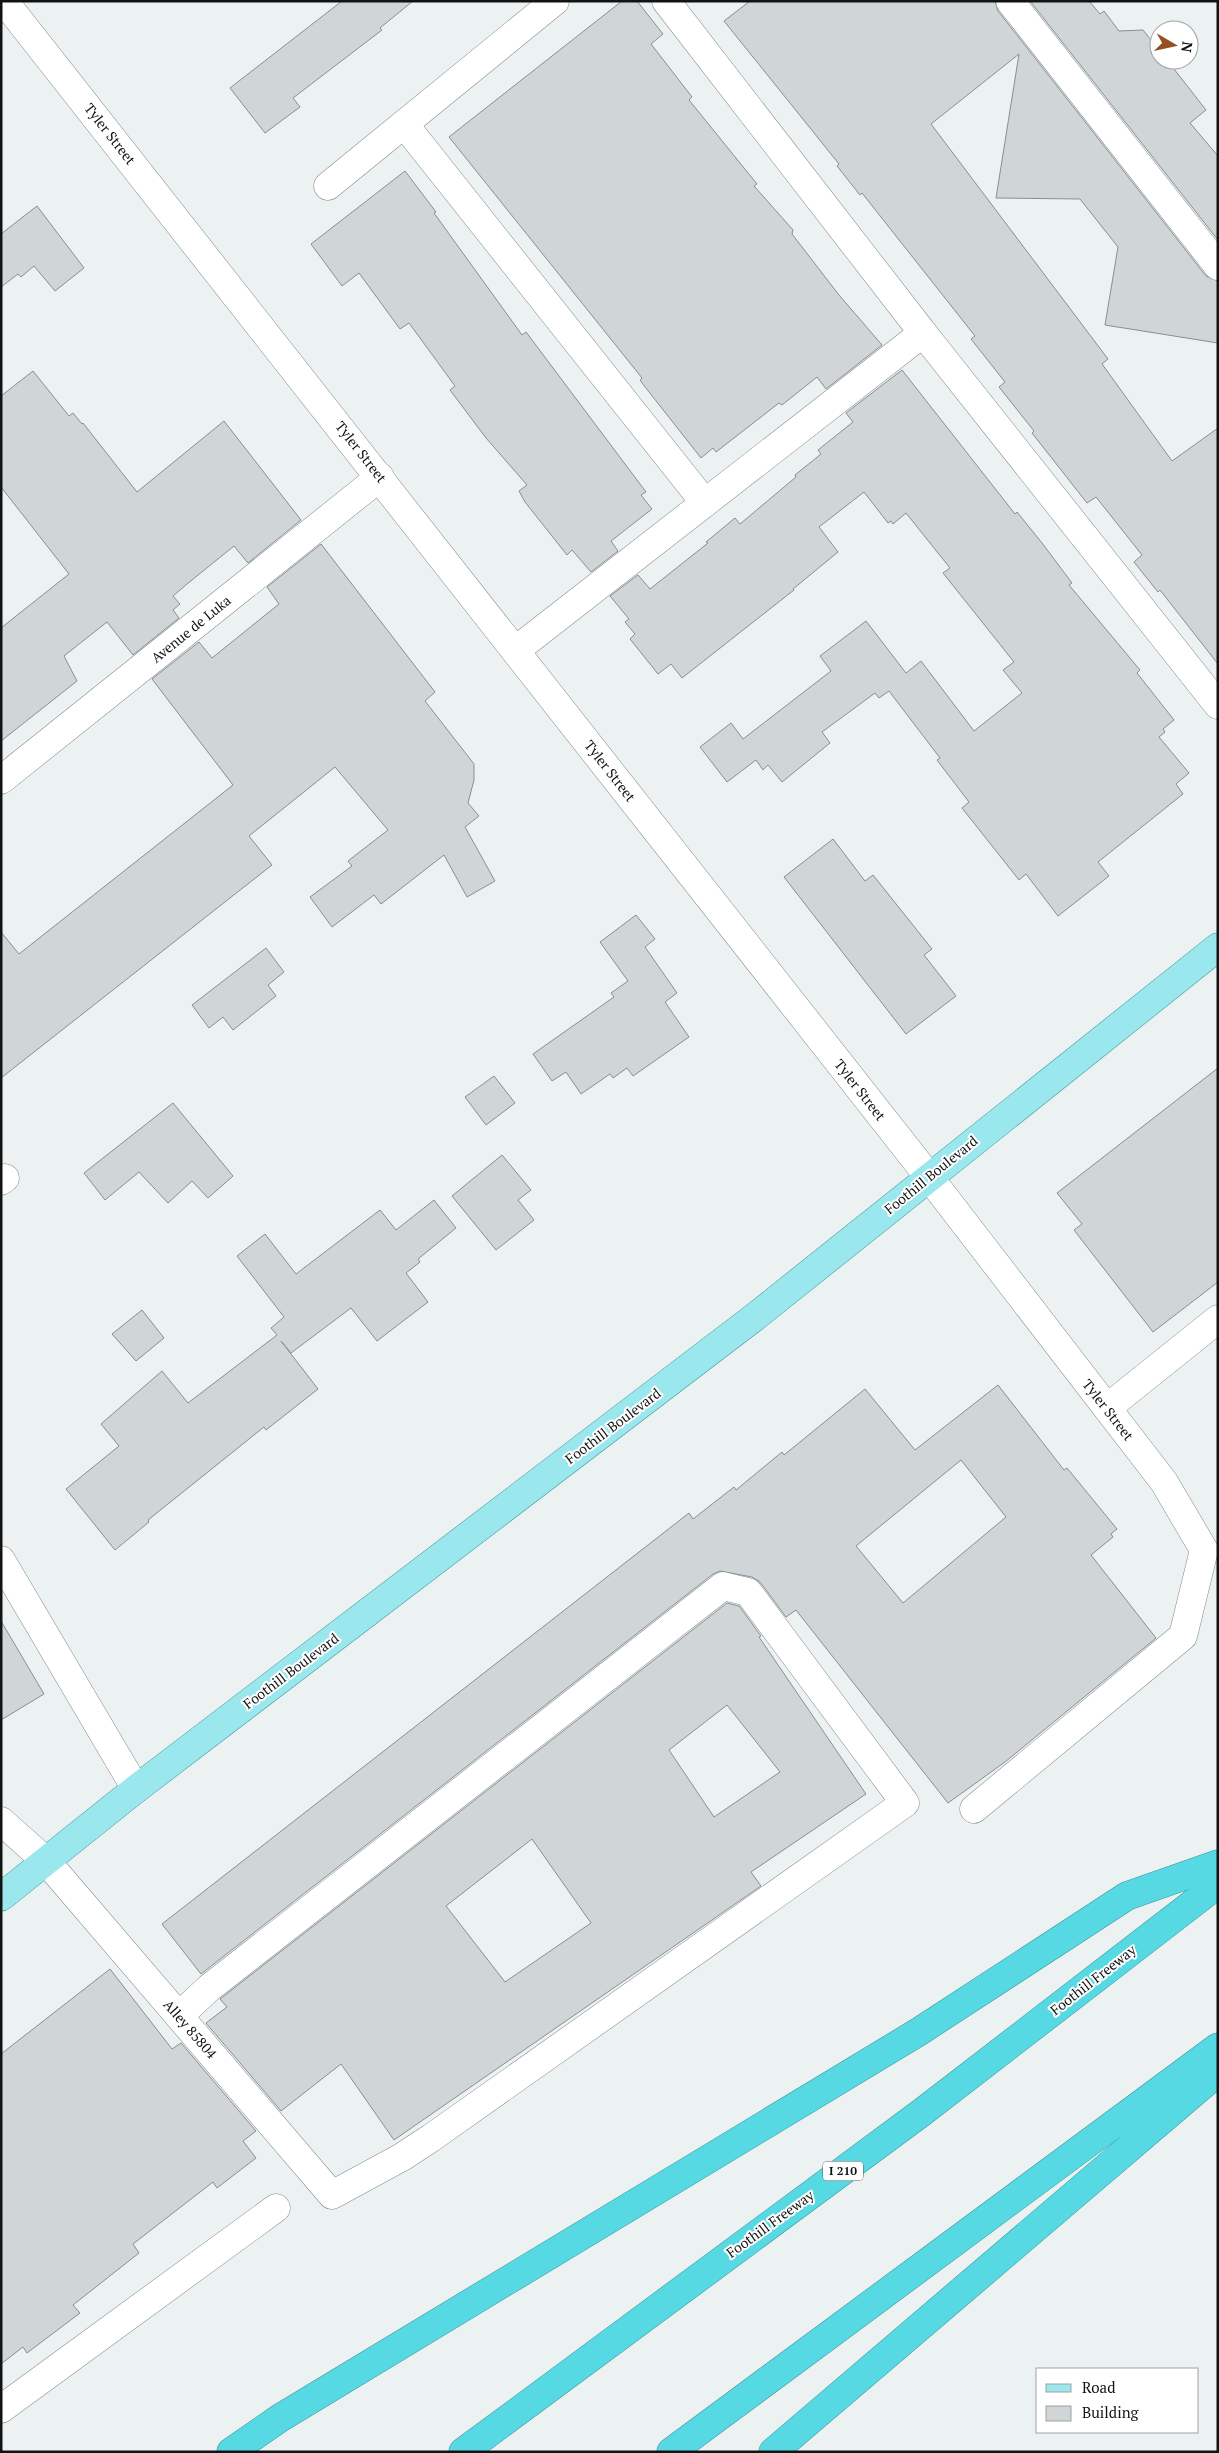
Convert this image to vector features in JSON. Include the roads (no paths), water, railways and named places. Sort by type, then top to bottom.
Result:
[{"type":"highway","points":[[231,2452],[280,2418],[920,2031],[1127,1896],[1218,1864]]},
{"type":"highway","name":"Foothill Freeway","points":[[463,2452],[921,2113],[1218,1884]]},
{"type":"highway","points":[[671,2452],[1218,2047]]},
{"type":"highway","points":[[773,2452],[1218,2072]]},
{"type":"main road","name":"Foothill Boulevard","points":[[1,1897],[136,1789],[756,1316],[1218,946]]},
{"type":"street","name":"Tyler Street","points":[[4,1],[516,650],[1107,1408],[1164,1482],[1204,1550],[1183,1636],[974,1809]]},
{"type":"street","points":[[328,186],[555,1]]},
{"type":"street","points":[[666,1],[923,333],[1218,705]]},
{"type":"street","points":[[1010,1],[1218,266]]},
{"type":"street","points":[[404,124],[705,503]]},
{"type":"street","points":[[516,650],[923,333]]},
{"type":"street","name":"Avenue de Luka","points":[[1,780],[380,477]]},
{"type":"street","points":[[1107,1408],[1218,1319]]},
{"type":"street","points":[[1,1560],[136,1789]]},
{"type":"street","name":"Alley 85804","points":[[1,1821],[47,1862],[332,2195],[402,2157],[431,2138],[905,1803],[748,1592],[723,1586],[209,1988],[179,2016]]},
{"type":"street","points":[[1,2408],[276,2208]]}]
